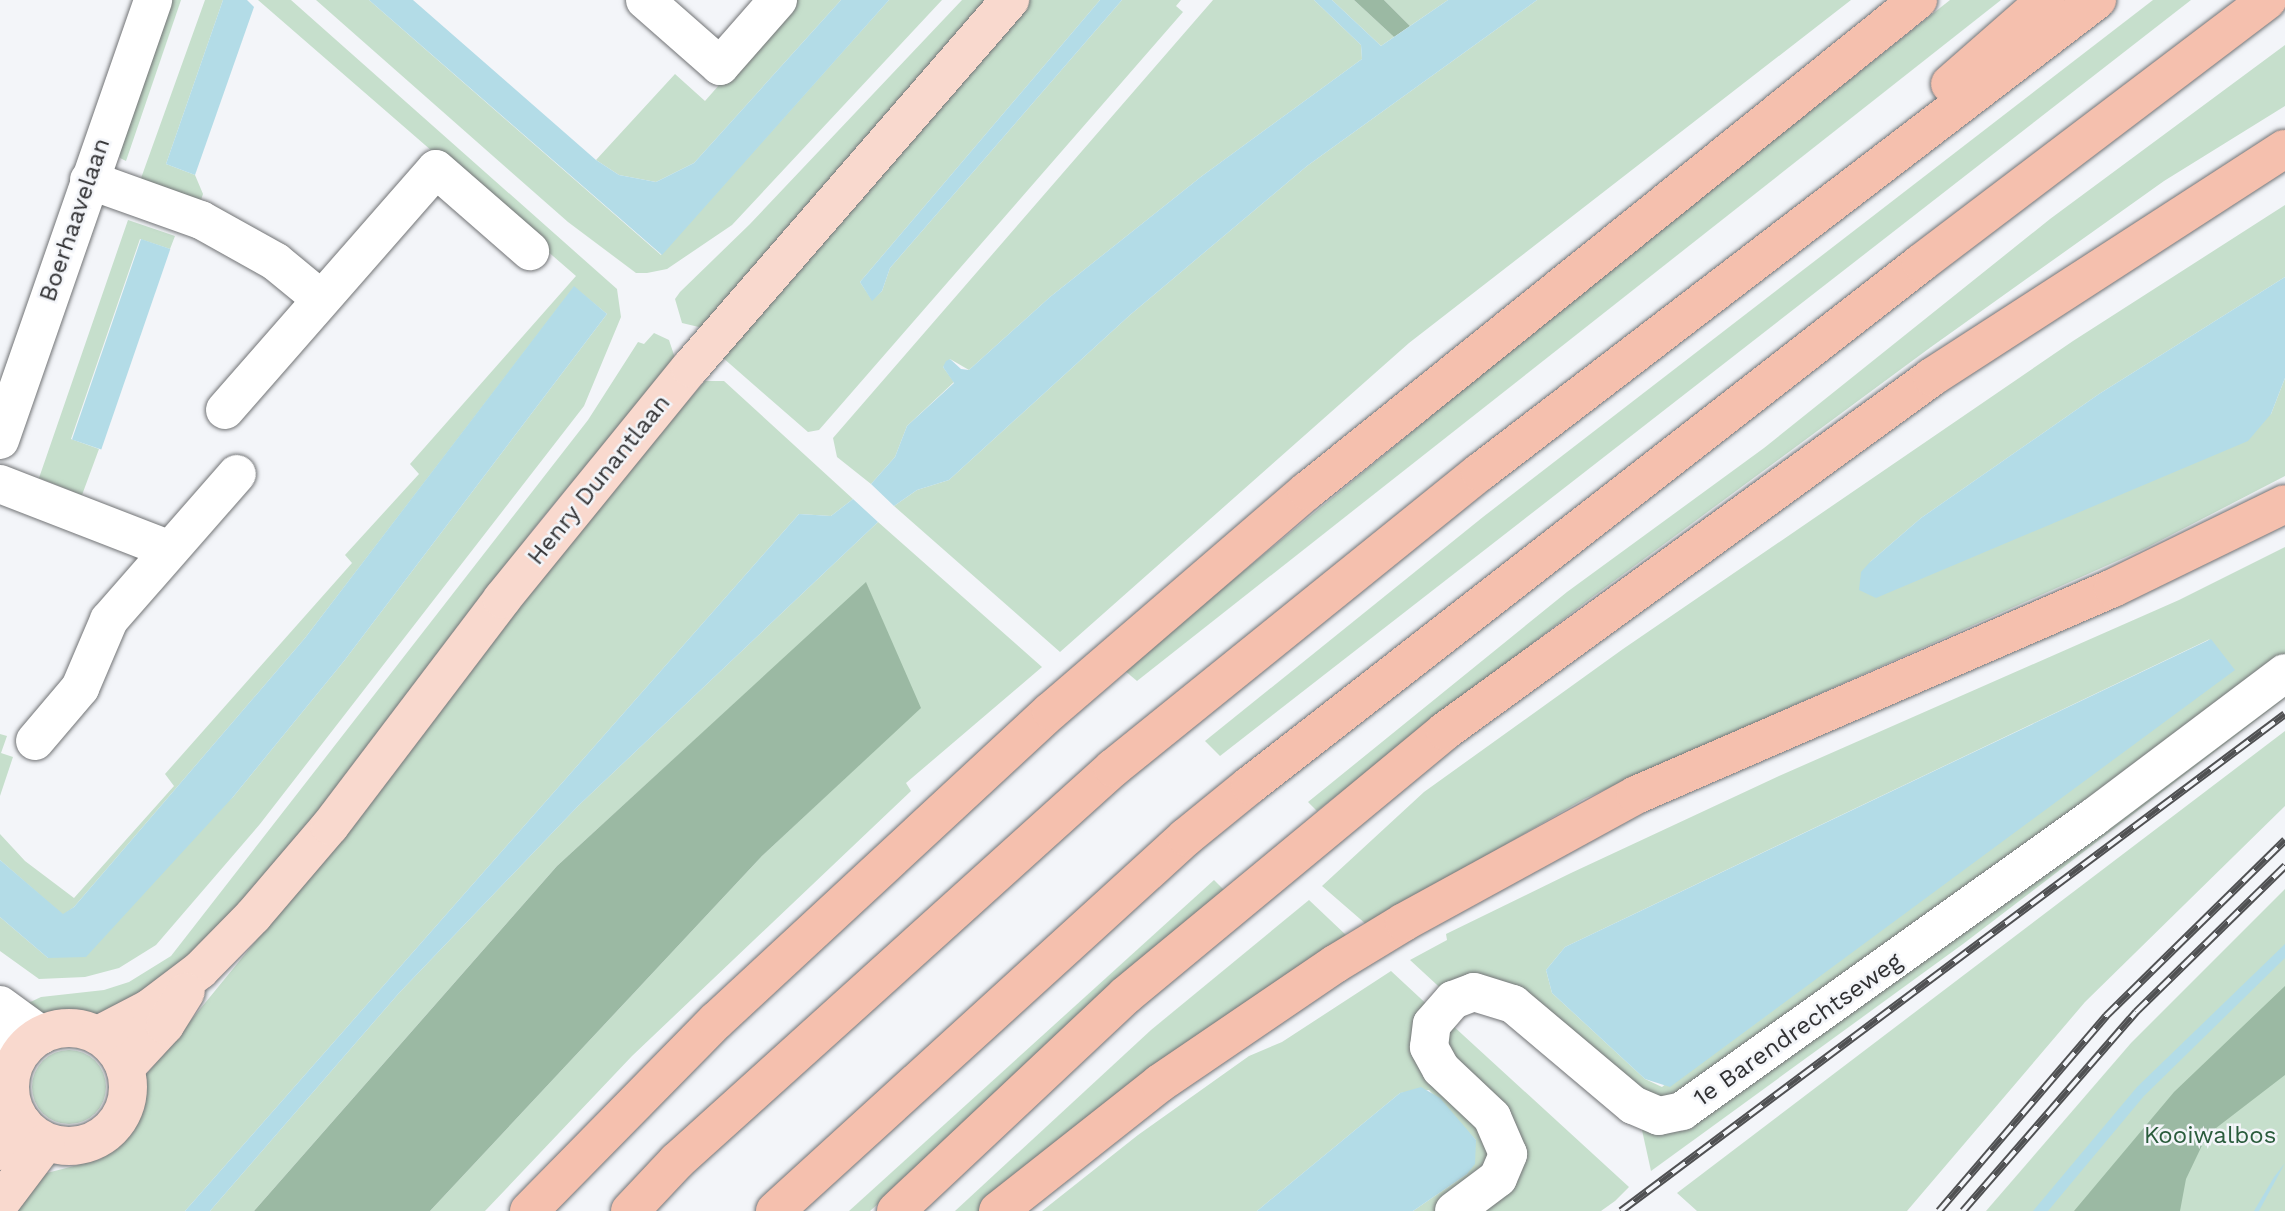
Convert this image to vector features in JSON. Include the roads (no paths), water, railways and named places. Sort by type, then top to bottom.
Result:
[{"type":"highway","points":[[529,1211],[716,1021],[1051,711],[1586,262],[1918,0]]},
{"type":"highway","points":[[1815,212],[2012,25],[2046,0]]},
{"type":"highway","points":[[630,1211],[677,1161],[1113,768],[1480,472],[1815,212],[2097,0]]},
{"type":"highway","points":[[775,1211],[1186,837],[1250,785],[1921,263],[2267,0]]},
{"type":"highway","points":[[896,1211],[1126,995],[1445,731],[1932,377],[2285,149]]},
{"type":"highway","points":[[998,1211],[1160,1083],[1335,964],[1404,922],[1636,795],[2113,588],[2285,505]]},
{"type":"main road","name":"Henry Dunantlaan","points":[[125,1068],[165,1025],[200,970],[330,826],[502,599],[690,369],[1010,0]]},
{"type":"main road","name":"Henry Dunantlaan","points":[[98,1035],[150,1008],[200,970]]},
{"type":"main road","points":[[0,1203],[22,1139],[10,1094],[7,1054],[41,1035],[69,1028],[98,1035],[110,1044],[125,1068],[125,1107],[101,1137],[83,1144],[22,1139]]},
{"type":"street","name":"Boerhaavelaan","points":[[0,440],[11,367],[89,180],[153,0]]},
{"type":"street","points":[[645,0],[720,66],[778,0]]},
{"type":"street","points":[[225,410],[436,169],[530,251]]},
{"type":"street","points":[[89,180],[201,220],[276,262],[321,299]]},
{"type":"street","points":[[35,741],[80,688],[109,620],[237,474]]},
{"type":"street","points":[[0,484],[170,550]]},
{"type":"street","name":"1e Barendrechtseweg","points":[[1454,1211],[1498,1178],[1508,1154],[1492,1117],[1441,1069],[1429,1047],[1432,1024],[1452,1000],[1474,992],[1513,1004],[1633,1105],[1658,1116],[1682,1111],[2094,817],[2285,673]]},
{"type":"street","points":[[0,1005],[41,1035]]},
{"type":"water","points":[[223,0],[247,0],[254,7],[195,175],[166,164]]},
{"type":"water","points":[[369,0],[413,0],[596,160],[619,175],[656,182],[694,163],[841,0],[889,0],[662,255]]},
{"type":"water","points":[[1100,0],[1122,0],[890,268],[882,291],[872,301],[860,282]]},
{"type":"water","points":[[1314,0],[1332,0],[1381,46],[1448,0],[1537,0],[1307,166],[1130,315],[949,480],[917,490],[894,506],[871,484],[895,457],[907,426],[954,383],[943,367],[946,361],[950,359],[961,369],[969,370],[1050,297],[1202,176],[1362,59],[1361,45]]},
{"type":"water","points":[[141,239],[170,249],[101,450],[72,439]]},
{"type":"water","points":[[2285,277],[2285,378],[2271,414],[2248,441],[1876,598],[1859,590],[1861,572],[1921,518],[2099,394]]},
{"type":"water","points":[[574,286],[607,314],[344,661],[233,797],[86,957],[48,958],[0,917],[0,860],[63,914],[74,907],[305,638]]},
{"type":"water","points":[[853,499],[878,522],[578,806],[399,993],[210,1211],[185,1211],[799,514],[831,516]]},
{"type":"water","points":[[2211,639],[2235,670],[1670,1087],[1645,1079],[1552,993],[1546,970],[1565,947]]},
{"type":"water","points":[[2285,944],[2285,958],[2144,1096],[2048,1211],[2033,1211],[2137,1087]]},
{"type":"water","points":[[1421,1087],[1440,1098],[1476,1140],[1475,1164],[1467,1174],[1413,1211],[1257,1211],[1400,1093]]},
{"type":"water","points":[[2285,1163],[2259,1211],[2254,1211],[2274,1177]]},
{"type":"railway","points":[[1621,1211],[2285,714]]},
{"type":"railway","points":[[1939,1211],[2106,1016],[2285,840]]},
{"type":"railway","points":[[1963,1211],[2136,1012],[2285,866]]},
{"type":"park label","name":"Kooiwalbos","points":[[2210,1136]]}]
